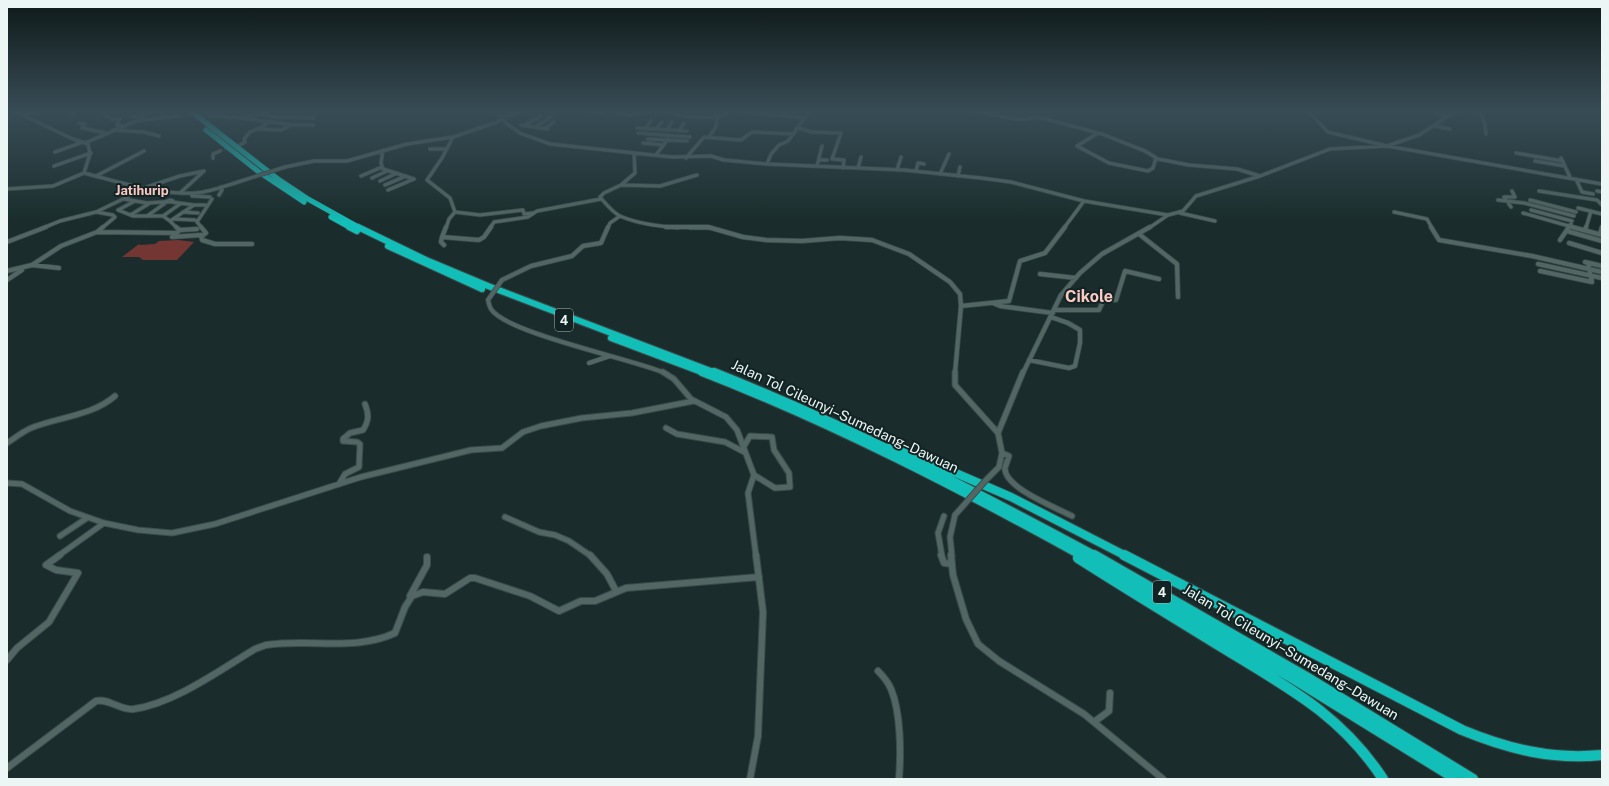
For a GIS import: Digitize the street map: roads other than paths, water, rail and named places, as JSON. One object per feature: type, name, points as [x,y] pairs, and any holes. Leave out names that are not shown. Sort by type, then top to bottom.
[{"type":"highway","name":"Jalan Tol Cileunyi–Sumedang–Dawuan","points":[[230,149],[278,185],[328,216],[376,241],[473,285],[757,395],[964,492],[1064,545],[1196,620],[1327,698],[1456,779]]},
{"type":"highway","name":"Jalan Tol Cileunyi–Sumedang–Dawuan","points":[[237,149],[284,183],[328,210],[382,238],[478,282],[724,376],[898,453],[1018,513],[1126,572],[1331,690],[1473,779]]},
{"type":"highway","points":[[838,426],[910,452],[1011,497],[1484,740],[1530,753],[1556,757],[1583,758],[1602,755]]},
{"type":"highway","points":[[964,492],[1062,548],[1295,693],[1350,735],[1367,753],[1383,779]]},
{"type":"street","points":[[55,152],[65,149]]},
{"type":"street","points":[[84,173],[91,153],[90,149]]},
{"type":"street","points":[[7,189],[53,186],[84,173],[117,182],[168,192],[165,194],[198,193],[285,167],[314,161],[347,161],[389,149]]},
{"type":"street","points":[[442,149],[447,149],[427,180],[450,198],[455,212]]},
{"type":"street","points":[[594,149],[686,158],[711,156],[724,160],[767,164],[916,171],[1010,182],[1084,201],[1168,215],[1180,213],[1186,210],[1190,201],[1196,196],[1260,176],[1337,149]]},
{"type":"street","points":[[656,155],[661,149]]},
{"type":"street","points":[[686,158],[694,149]]},
{"type":"street","points":[[767,164],[777,149]]},
{"type":"street","points":[[818,166],[821,149]]},
{"type":"street","points":[[836,149],[832,159],[844,160],[843,168]]},
{"type":"street","points":[[1081,149],[1109,163],[1148,171],[1151,170],[1156,158]]},
{"type":"street","points":[[1139,149],[1156,158],[1189,165],[1237,169],[1260,176]]},
{"type":"street","points":[[1403,149],[1570,177],[1602,185]]},
{"type":"street","points":[[382,167],[383,150]]},
{"type":"street","points":[[96,176],[144,151]]},
{"type":"street","points":[[213,158],[213,154],[220,151]]},
{"type":"street","points":[[54,166],[91,153]]},
{"type":"street","points":[[634,153],[635,172],[621,185],[601,196],[603,202],[620,216],[658,226],[677,228],[708,227],[743,237],[766,240],[802,241],[840,238],[872,240],[909,254],[936,271],[959,290],[961,306],[954,385],[998,433],[1002,453],[999,467],[955,515],[952,522],[950,537],[952,564],[956,589],[966,619],[978,644],[999,661],[1084,714],[1163,779]]},
{"type":"street","points":[[1516,153],[1562,160],[1570,177]]},
{"type":"street","points":[[940,174],[949,154]]},
{"type":"street","points":[[1446,156],[1448,162]]},
{"type":"street","points":[[858,168],[861,157]]},
{"type":"street","points":[[897,170],[901,157]]},
{"type":"street","points":[[819,160],[827,160]]},
{"type":"street","points":[[1535,161],[1565,166]]},
{"type":"street","points":[[916,171],[918,163],[924,164]]},
{"type":"street","points":[[382,167],[388,171],[414,179],[388,190]]},
{"type":"street","points":[[361,176],[382,167]]},
{"type":"street","points":[[958,176],[960,167]]},
{"type":"street","points":[[7,242],[60,221],[96,212],[147,187],[180,176],[204,171],[171,201],[164,203],[150,203],[124,199]]},
{"type":"street","points":[[372,178],[388,171]]},
{"type":"street","points":[[380,180],[396,173]]},
{"type":"street","points":[[621,185],[658,186],[697,175]]},
{"type":"street","points":[[385,184],[406,176]]},
{"type":"street","points":[[1576,179],[1586,198]]},
{"type":"street","points":[[1596,185],[1602,185]]},
{"type":"street","points":[[219,194],[222,190],[220,187]]},
{"type":"street","points":[[1512,191],[1515,196],[1505,196],[1512,207]]},
{"type":"street","points":[[1539,191],[1597,200],[1602,205]]},
{"type":"street","points":[[1597,191],[1602,192]]},
{"type":"street","points":[[1582,192],[1593,194]]},
{"type":"street","points":[[179,194],[211,198],[197,222],[206,234],[202,236],[172,237],[180,230],[196,229]]},
{"type":"street","points":[[1498,200],[1524,203],[1574,216]]},
{"type":"street","points":[[1530,200],[1576,212]]},
{"type":"street","points":[[135,201],[118,210],[130,214],[163,216],[172,220],[195,220]]},
{"type":"street","points":[[171,201],[180,204],[206,205]]},
{"type":"street","points":[[961,306],[1009,301],[1020,261],[1046,253],[1084,201]]},
{"type":"street","points":[[444,245],[441,243],[442,237],[451,215],[455,212],[475,214],[523,210],[524,214],[558,206],[603,202]]},
{"type":"street","points":[[130,214],[150,203]]},
{"type":"street","points":[[147,216],[164,203]]},
{"type":"street","points":[[163,216],[180,204]]},
{"type":"street","points":[[172,220],[194,204]]},
{"type":"street","points":[[1560,240],[1570,226],[1578,207],[1602,214]]},
{"type":"street","points":[[1531,210],[1572,221]]},
{"type":"street","points":[[494,222],[525,218],[535,211]]},
{"type":"street","points":[[1585,230],[1592,211]]},
{"type":"street","points":[[7,280],[56,249],[96,232],[105,226],[115,216],[96,212]]},
{"type":"street","points":[[183,212],[198,213]]},
{"type":"street","points":[[1394,212],[1427,219],[1439,240],[1532,256],[1602,272]]},
{"type":"street","points":[[442,237],[481,240],[494,222],[496,213]]},
{"type":"street","points":[[1180,213],[1215,221]]},
{"type":"street","points":[[1523,213],[1601,234],[1602,228]]},
{"type":"street","points":[[998,433],[1043,329],[1053,314],[1061,295],[1076,278],[1102,254],[1139,234],[1168,215]]},
{"type":"street","points":[[620,216],[610,223],[601,243],[583,246],[572,256],[531,266],[502,280],[494,289],[487,305],[502,319],[548,339],[666,373],[678,381],[694,401],[729,419],[737,429],[744,450],[754,474],[769,487],[786,489],[790,487],[789,473],[774,450],[772,438],[750,436],[744,450]]},
{"type":"street","points":[[172,220],[180,230]]},
{"type":"street","points":[[1567,231],[1602,241]]},
{"type":"street","points":[[96,232],[176,233]]},
{"type":"street","points":[[1139,234],[1177,264],[1178,297]]},
{"type":"street","points":[[202,236],[202,240],[215,244],[252,244]]},
{"type":"street","points":[[1570,243],[1602,253]]},
{"type":"street","points":[[1540,271],[1592,282],[1586,262],[1602,266]]},
{"type":"street","points":[[1538,264],[1602,278]]},
{"type":"street","points":[[32,265],[59,268]]},
{"type":"street","points":[[7,271],[25,268]]},
{"type":"street","points":[[993,303],[1000,306],[1053,314],[1100,310],[1104,299],[1116,300],[1125,271],[1159,279]]},
{"type":"street","points":[[1040,274],[1076,278]]},
{"type":"street","points":[[1029,360],[1069,368],[1075,366],[1080,343],[1080,330],[1053,314]]},
{"type":"street","points":[[589,363],[610,356]]},
{"type":"street","points":[[7,443],[29,429],[101,405],[116,396]]},
{"type":"street","points":[[7,483],[22,484],[64,508],[87,518],[104,523],[148,531],[179,532],[229,520],[339,484],[471,450],[502,448],[523,432],[546,425],[582,418],[632,413],[694,401]]},
{"type":"street","points":[[339,484],[345,474],[359,467],[360,444],[357,442],[343,440],[350,433],[363,430],[365,428],[369,414],[365,404]]},
{"type":"street","points":[[666,428],[677,434],[725,442],[744,450]]},
{"type":"street","points":[[1002,453],[1009,456],[1005,470],[1015,485],[1072,516]]},
{"type":"street","points":[[750,779],[758,736],[763,612],[748,493],[754,474]]},
{"type":"street","points":[[944,516],[938,533],[942,559],[944,563],[952,564]]},
{"type":"street","points":[[505,517],[540,532],[558,536],[577,544],[601,565],[611,579],[616,591]]},
{"type":"street","points":[[60,536],[87,518]]},
{"type":"street","points":[[7,660],[17,648],[48,622],[78,573],[56,570],[46,565],[104,523]]},
{"type":"street","points":[[7,768],[96,701],[104,699],[129,710],[156,702],[189,688],[229,666],[253,650],[269,644],[374,641],[392,635],[400,625],[410,598],[427,565],[427,557]]},
{"type":"street","points":[[410,598],[422,592],[444,594],[465,580],[476,578],[530,596],[559,611],[581,601],[596,600],[626,588],[689,581],[759,576]]},
{"type":"street","points":[[878,671],[891,688],[894,698],[900,760],[899,779]]},
{"type":"street","points":[[1094,722],[1109,711],[1110,693]]},
{"type":"tunnel","points":[[220,151],[226,149]]},
{"type":"district","name":"Jatihurip","points":[[142,190]]},
{"type":"district","name":"Cikole","points":[[1089,296]]}]
